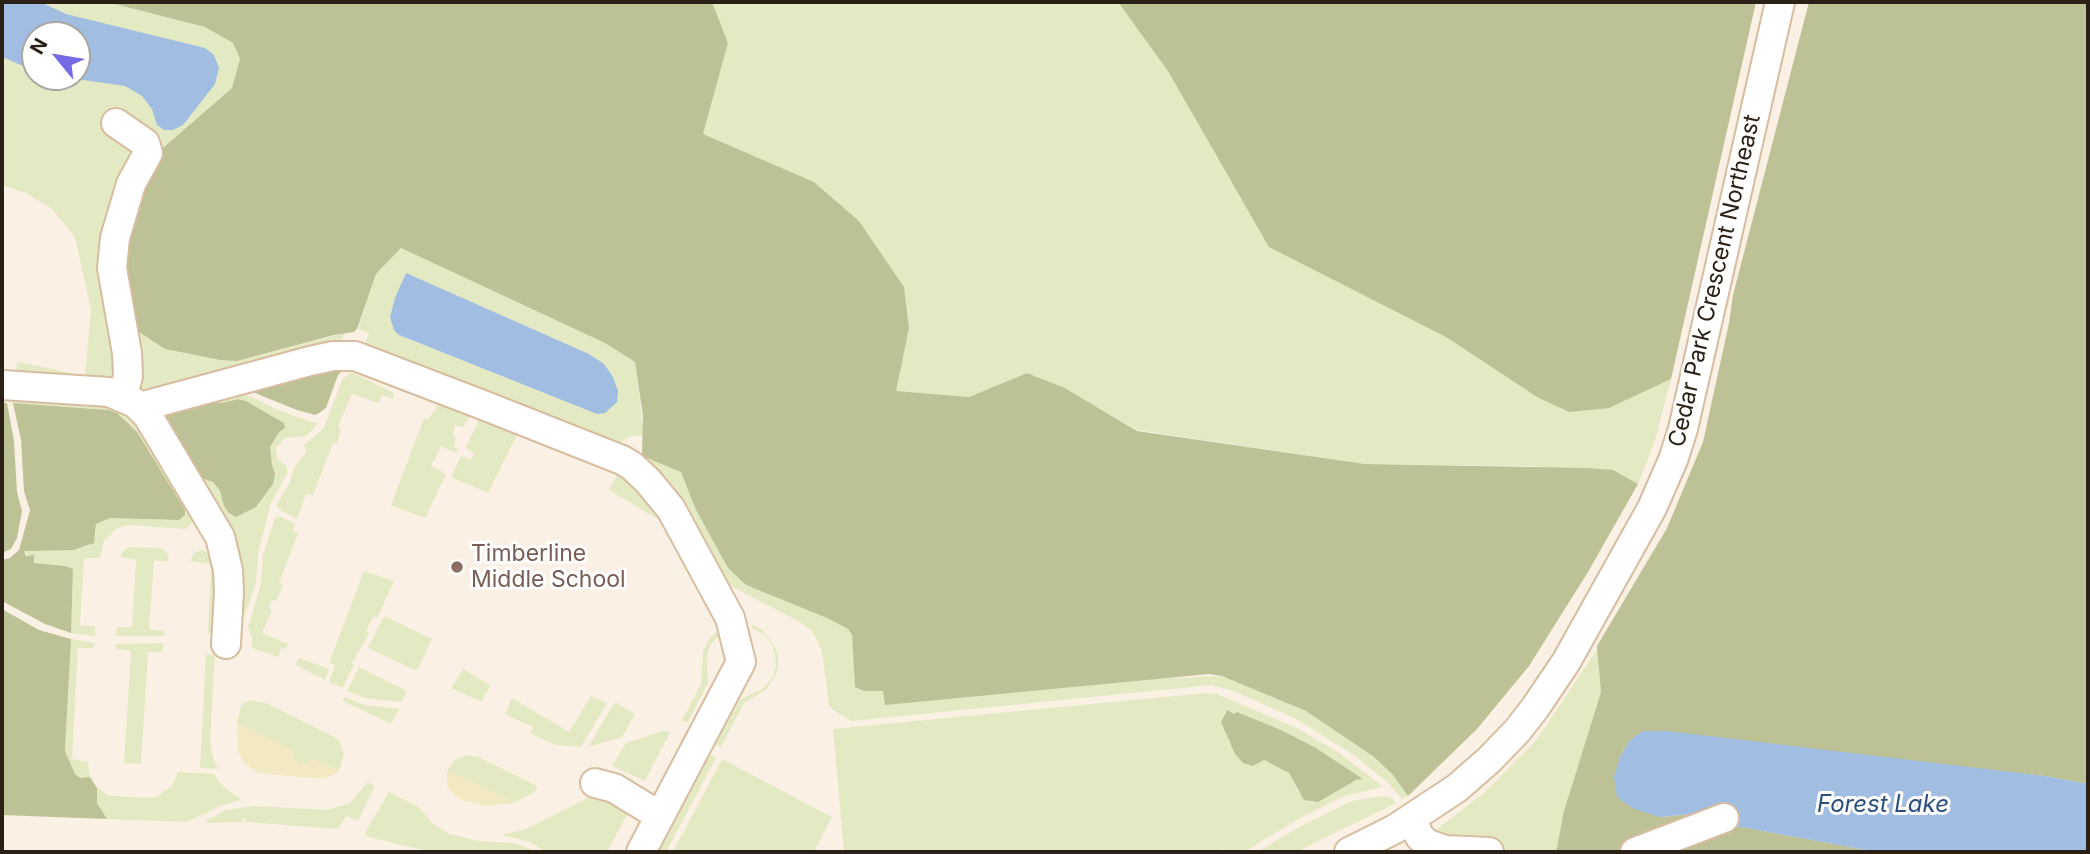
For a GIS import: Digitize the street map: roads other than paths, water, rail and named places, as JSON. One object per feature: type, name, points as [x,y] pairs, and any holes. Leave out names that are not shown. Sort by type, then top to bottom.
[{"type":"street","name":"Cedar Park Crescent Northeast","points":[[1349,852],[1411,819],[1457,788],[1502,748],[1535,708],[1587,626],[1662,489],[1679,445],[1699,366],[1780,2]]},
{"type":"street","points":[[116,123],[145,143],[148,153],[131,184],[115,237],[112,268],[127,353],[131,402]]},
{"type":"street","points":[[131,402],[322,358],[355,356],[622,460],[648,481],[671,509],[730,618],[741,662],[641,852]]},
{"type":"street","points":[[2,385],[109,392],[131,402],[148,416],[220,537],[228,570],[226,644]]},
{"type":"street","points":[[595,783],[609,786],[660,816]]},
{"type":"street","points":[[1635,852],[1724,818]]},
{"type":"street","points":[[1411,819],[1420,837],[1428,844],[1446,850],[1489,852]]},
{"type":"water","points":[[2,2],[40,2],[66,14],[205,48],[214,55],[219,68],[215,84],[183,125],[173,130],[164,130],[157,125],[152,109],[142,96],[125,86],[91,81],[91,21],[21,21],[21,65],[2,57]]},
{"type":"water","points":[[406,273],[589,354],[604,364],[613,377],[618,391],[617,402],[605,413],[597,414],[399,335],[394,330],[390,317]]},
{"type":"water","name":"Forest Lake","points":[[1643,731],[1667,731],[2045,776],[2088,784],[2088,852],[1877,852],[1730,825],[1722,811],[1660,817],[1634,809],[1617,797],[1614,777],[1620,757],[1630,740]]},
{"type":"place","name":"Timberline Middle School","points":[[457,567]]}]
